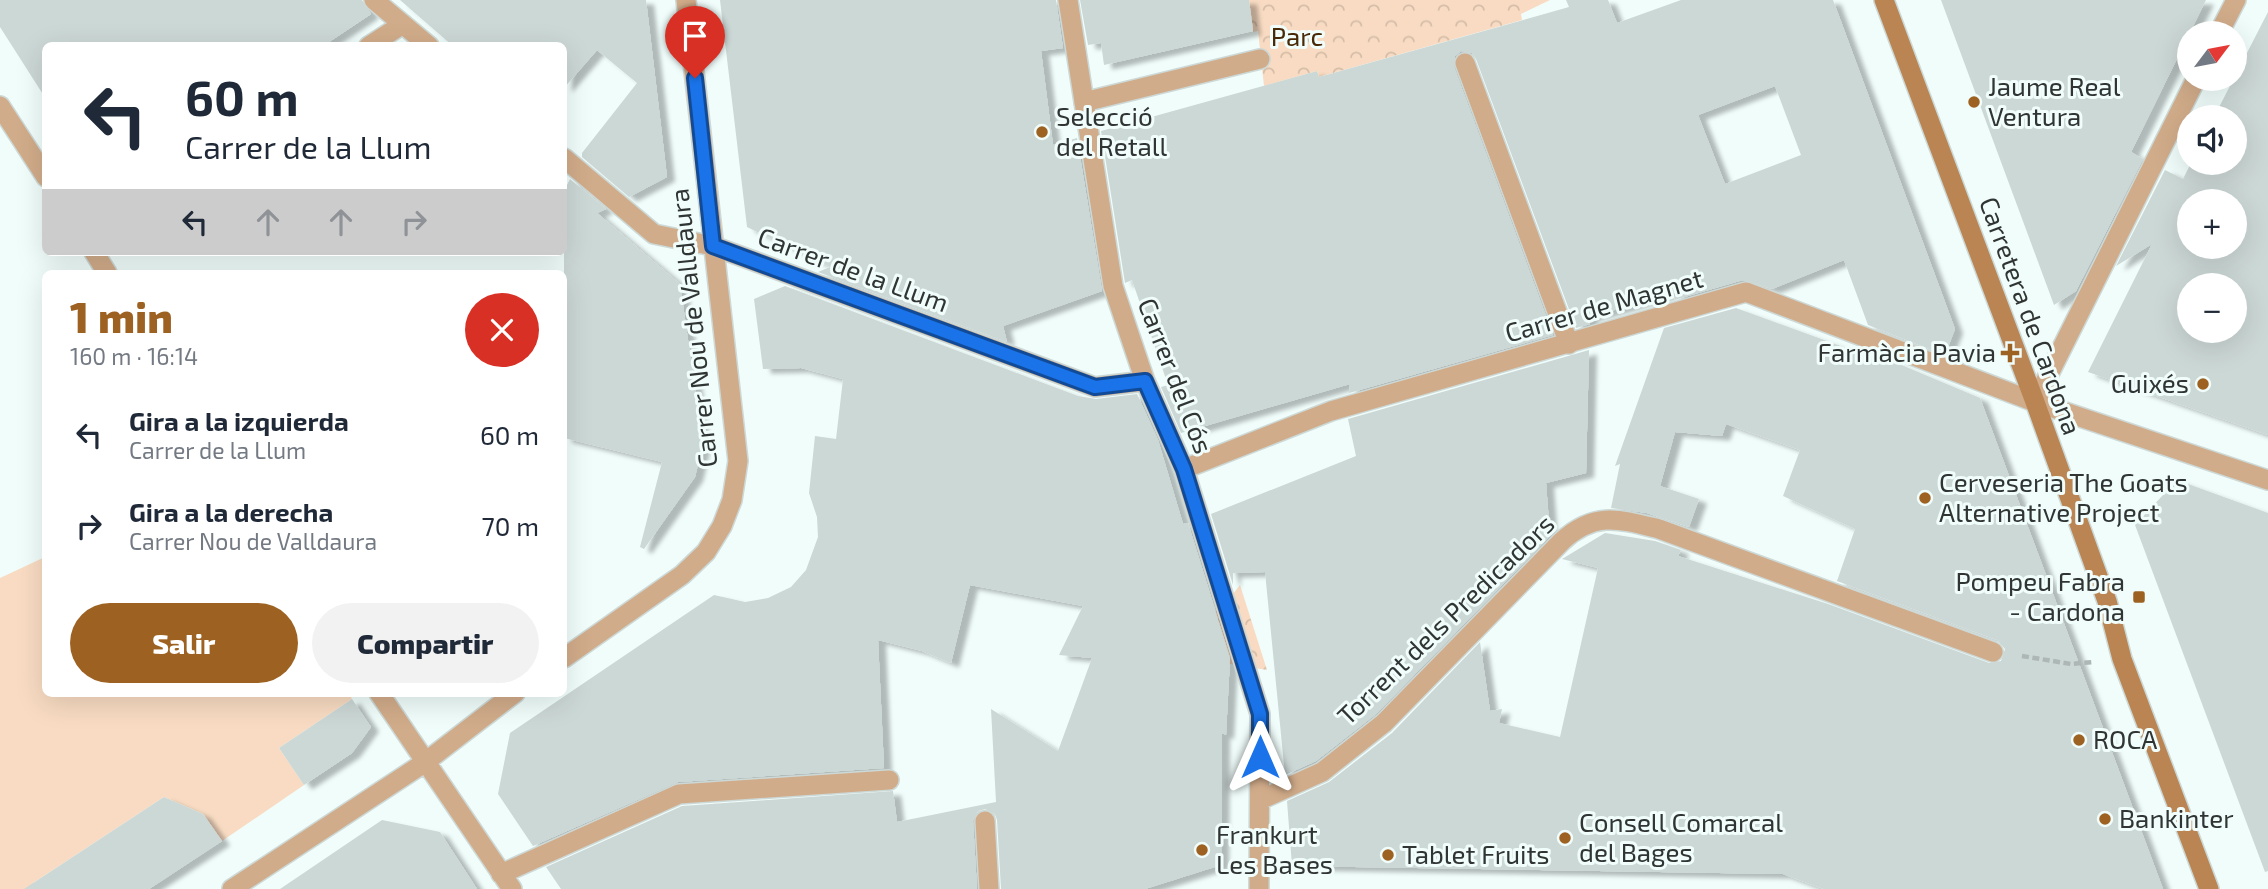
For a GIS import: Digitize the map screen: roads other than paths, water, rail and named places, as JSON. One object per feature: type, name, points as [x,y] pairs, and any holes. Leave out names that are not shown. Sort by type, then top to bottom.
[{"type":"main road","name":"Carretera de Cardona","points":[[1884,0],[2035,402],[2107,601],[2122,659],[2209,889]]},
{"type":"street","points":[[374,0],[424,42]]},
{"type":"street","name":"Carrer Nou de Valldaura","points":[[567,656],[682,575],[706,552],[722,526],[732,500],[738,461],[686,0]]},
{"type":"street","name":"Carrer del Cós","points":[[1068,0],[1113,286],[1145,381],[1184,469],[1260,714],[1259,889]]},
{"type":"street","points":[[2225,21],[2236,0]]},
{"type":"street","points":[[375,42],[403,24]]},
{"type":"street","points":[[1084,102],[1260,59]]},
{"type":"street","points":[[1465,62],[1569,344]]},
{"type":"street","points":[[2035,402],[2190,91]]},
{"type":"street","points":[[0,106],[42,171]]},
{"type":"street","name":"Carrer de la Llum","points":[[567,161],[654,234],[713,246],[1095,387],[1145,381]]},
{"type":"street","name":"Carrer de Magnet","points":[[1184,469],[1331,411],[1746,292],[2035,402],[2268,480]]},
{"type":"street","name":"Torrent dels Predicadors","points":[[1260,800],[1322,772],[1384,723],[1562,541],[1579,526],[1602,519],[1626,521],[1659,529],[1993,652]]},
{"type":"street","points":[[382,697],[507,882],[679,794],[889,780]]},
{"type":"street","points":[[232,889],[424,763],[510,697]]},
{"type":"street","points":[[985,821],[989,889]]},
{"type":"place","name":"Jaume Real Ventura","points":[[1974,102]]},
{"type":"place","name":"Selecció del Retall","points":[[1042,132]]},
{"type":"place","name":"Farmàcia Pavia","points":[[2010,353]]},
{"type":"place","name":"Guixés","points":[[2203,384]]},
{"type":"place","name":"Cerveseria The Goats Alternative Project","points":[[1925,498]]},
{"type":"place","name":"Pompeu Fabra - Cardona","points":[[2139,597]]},
{"type":"place","name":"ROCA","points":[[2079,740]]},
{"type":"place","name":"Bankinter","points":[[2105,819]]},
{"type":"place","name":"Consell Comarcal del Bages","points":[[1565,838]]},
{"type":"place","name":"Frankurt Les Bases","points":[[1202,850]]},
{"type":"place","name":"Tablet Fruits","points":[[1388,855]]},
{"type":"park label","name":"Parc","points":[[1297,37]]}]
